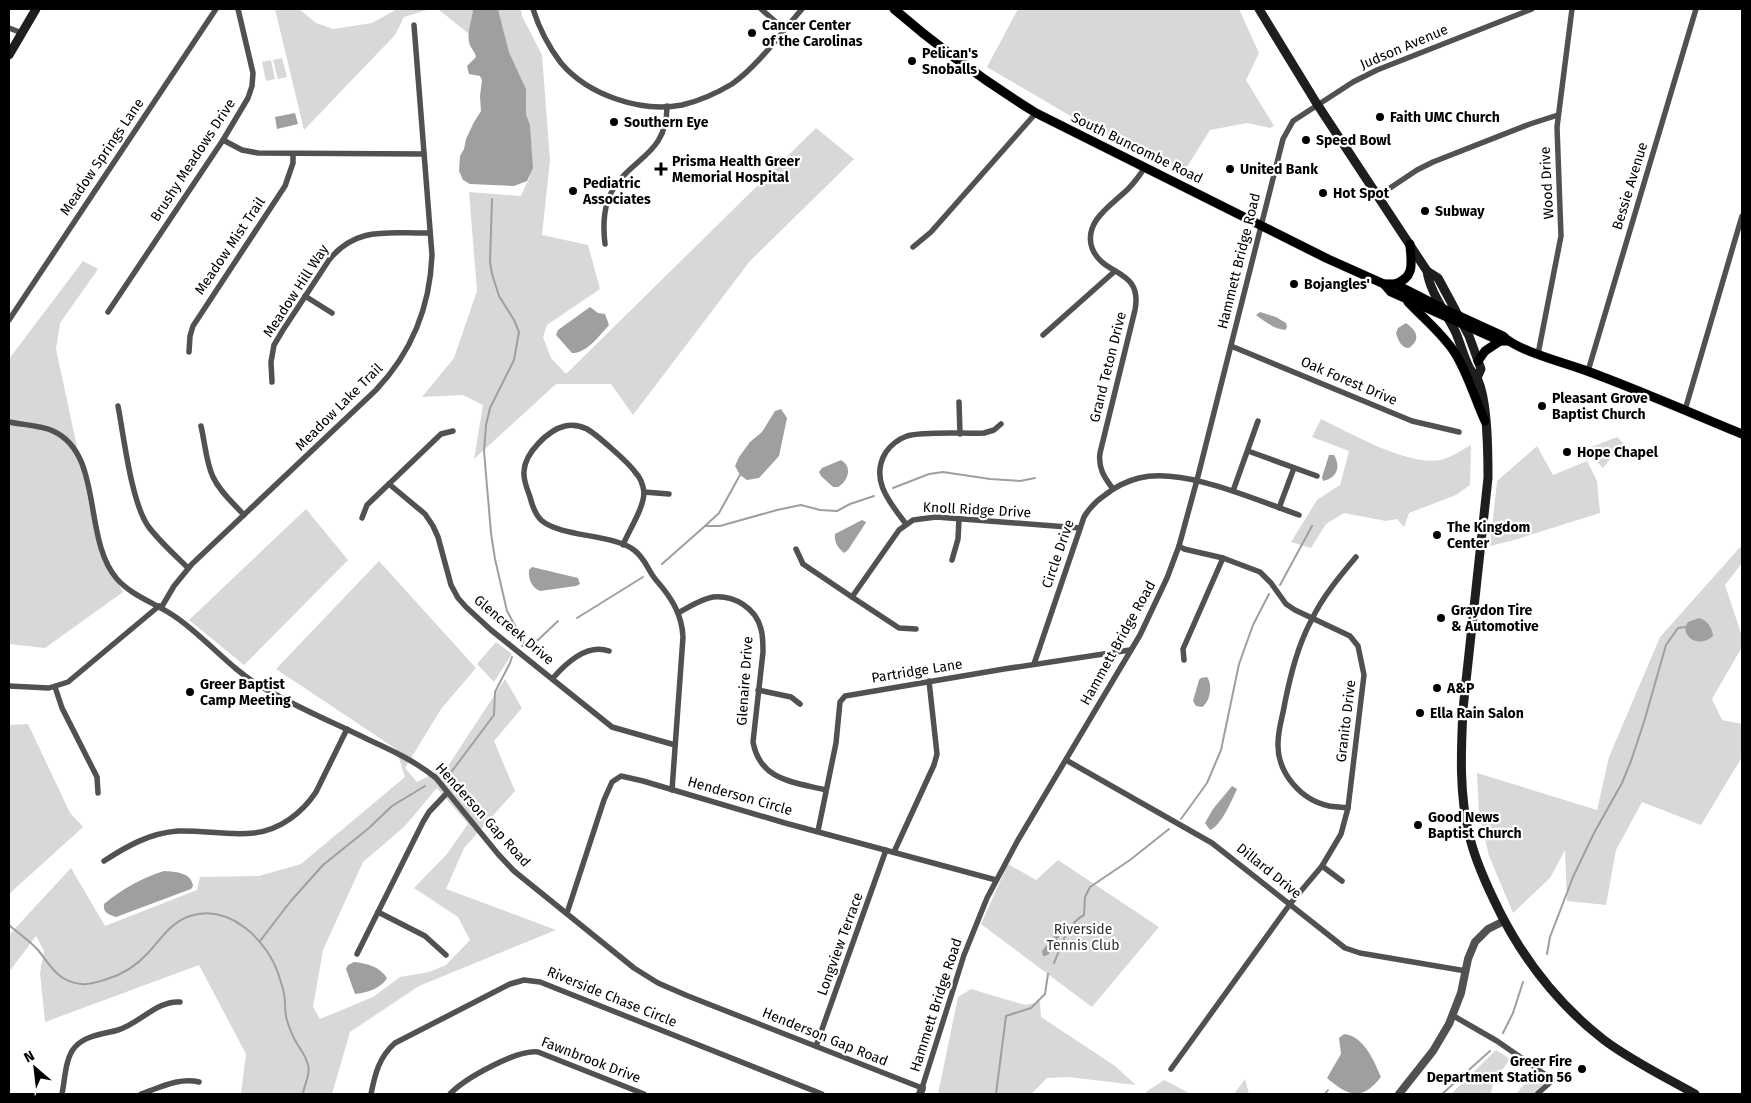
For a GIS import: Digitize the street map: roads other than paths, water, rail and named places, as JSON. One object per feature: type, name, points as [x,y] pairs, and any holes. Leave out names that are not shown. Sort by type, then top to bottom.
[{"type":"main road","points":[[9,55],[36,9]]},
{"type":"main road","name":"South Buncombe Road","points":[[894,9],[958,62],[1036,113],[1328,259],[1384,284],[1395,284],[1458,316],[1503,336],[1504,341]]},
{"type":"main road","points":[[1259,9],[1317,104],[1426,271],[1429,285],[1444,308],[1470,370],[1477,378],[1485,421],[1488,449],[1488,478],[1463,709],[1462,766],[1469,833],[1478,866],[1504,921],[1536,972],[1564,1004],[1589,1027],[1622,1052],[1691,1093]]},
{"type":"main road","points":[[1395,284],[1404,280],[1410,271],[1412,264],[1410,244]]},
{"type":"main road","points":[[1426,271],[1438,278],[1463,325],[1481,369],[1477,378]]},
{"type":"main road","name":"South Buncombe Road","points":[[1384,284],[1391,292],[1463,325],[1588,371],[1742,434]]},
{"type":"main road","points":[[1404,298],[1454,352],[1485,421]]},
{"type":"main road","points":[[1478,361],[1485,351],[1504,341]]},
{"type":"street","name":"Meadow Springs Lane","points":[[9,320],[216,9]]},
{"type":"street","name":"Brushy Meadows Drive","points":[[108,312],[245,104],[252,81],[252,66],[238,9]]},
{"type":"street","points":[[533,9],[540,30],[550,48],[562,64],[582,82],[612,98],[637,104],[666,106],[684,104],[704,98],[731,84],[749,70],[802,9]]},
{"type":"street","points":[[761,9],[784,29]]},
{"type":"street","name":"Judson Avenue","points":[[1317,104],[1377,70],[1532,9]]},
{"type":"street","name":"Wood Drive","points":[[1538,354],[1561,236],[1557,142],[1558,115],[1572,9]]},
{"type":"street","name":"Bessie Avenue","points":[[1588,371],[1696,9]]},
{"type":"street","name":"Meadow Lake Trail","points":[[55,688],[68,682],[160,607],[188,568],[376,390],[405,354],[419,325],[428,295],[431,267],[414,25]]},
{"type":"street","points":[[9,28],[22,33]]},
{"type":"street","name":"Hammett Bridge Road","points":[[921,1091],[964,955],[996,880],[1160,596],[1179,546],[1197,480],[1283,139],[1293,122],[1317,104]]},
{"type":"street","points":[[605,244],[603,227],[612,192],[624,176],[649,154],[659,141],[664,128],[666,106]]},
{"type":"street","points":[[913,247],[931,232],[1036,113]]},
{"type":"street","points":[[1378,196],[1433,162],[1558,115]]},
{"type":"street","points":[[223,140],[248,152],[424,154]]},
{"type":"street","name":"Meadow Mist Trail","points":[[189,352],[190,333],[195,321],[285,186],[293,163],[293,154]]},
{"type":"street","name":"Grand Teton Drive","points":[[1113,489],[1102,474],[1099,464],[1100,453],[1136,302],[1131,282],[1100,260],[1094,252],[1091,241],[1093,229],[1101,214],[1129,188],[1145,167]]},
{"type":"street","points":[[1685,410],[1742,216]]},
{"type":"street","name":"Meadow Hill Way","points":[[272,382],[271,362],[274,345],[333,255],[343,245],[354,238],[376,233],[430,232]]},
{"type":"street","points":[[1043,335],[1115,271]]},
{"type":"street","points":[[305,296],[332,314]]},
{"type":"street","name":"Oak Forest Drive","points":[[1230,346],[1412,421],[1459,432]]},
{"type":"street","points":[[959,402],[960,434]]},
{"type":"street","points":[[118,406],[135,493],[143,516],[156,535],[188,568]]},
{"type":"street","name":"Henderson Gap Road","points":[[9,422],[52,431],[62,437],[73,448],[81,460],[87,477],[94,523],[106,561],[122,584],[178,619],[229,663],[260,686],[415,763],[436,778],[507,864],[634,968],[650,979],[688,996],[816,1046],[921,1091]]},
{"type":"street","points":[[1233,491],[1258,422]]},
{"type":"street","points":[[906,524],[890,503],[881,485],[879,474],[881,462],[891,446],[907,436],[984,433],[994,430],[1001,424]]},
{"type":"street","points":[[201,426],[208,462],[214,479],[224,494],[244,515]]},
{"type":"street","points":[[623,545],[642,503],[644,492],[640,479],[632,467],[590,430],[581,426],[565,426],[556,429],[535,448],[527,459],[524,470],[524,478],[536,514],[542,521],[560,528],[633,549],[641,556],[654,578],[673,600],[682,624],[683,637],[672,790]]},
{"type":"street","points":[[362,518],[367,505],[389,484],[442,434],[453,432]]},
{"type":"street","points":[[1248,451],[1317,476]]},
{"type":"street","points":[[1280,508],[1294,468]]},
{"type":"street","name":"Circle Drive","points":[[1034,664],[1084,517],[1090,507],[1113,489],[1134,479],[1148,476],[1197,480],[1299,515]]},
{"type":"street","name":"Glencreek Drive","points":[[389,484],[425,514],[438,537],[451,585],[458,598],[491,630],[612,727],[675,745]]},
{"type":"street","points":[[644,492],[669,494]]},
{"type":"street","name":"Knoll Ridge Drive","points":[[852,597],[899,530],[906,524],[922,518],[1080,528]]},
{"type":"street","points":[[952,560],[958,539],[959,519]]},
{"type":"street","name":"Granito Drive","points":[[1171,1069],[1290,904],[1322,866],[1341,834],[1348,808],[1364,675],[1358,646],[1350,636],[1286,604],[1271,583],[1260,572],[1223,558],[1184,549],[1179,546]]},
{"type":"street","points":[[796,549],[803,564],[852,597],[899,628],[916,629]]},
{"type":"street","points":[[1184,660],[1183,649],[1223,558]]},
{"type":"street","points":[[1348,808],[1328,806],[1310,798],[1296,787],[1286,775],[1279,758],[1278,742],[1290,679],[1298,652],[1312,618],[1338,579],[1356,558]]},
{"type":"street","name":"Glenaire Drive","points":[[678,613],[701,600],[712,597],[723,597],[741,603],[749,610],[761,628],[763,652],[753,742],[754,752],[767,771],[779,778],[826,790]]},
{"type":"street","points":[[553,678],[566,663],[580,655],[593,650],[609,651]]},
{"type":"street","name":"Partridge Lane","points":[[818,831],[842,698],[848,695],[929,681],[1130,650]]},
{"type":"street","points":[[894,852],[937,754],[929,681]]},
{"type":"street","points":[[9,686],[42,689],[55,688],[62,708],[97,778],[98,793]]},
{"type":"street","points":[[758,690],[790,697],[800,704]]},
{"type":"street","points":[[104,860],[136,842],[152,836],[177,831],[254,833],[278,826],[292,818],[310,801],[347,729]]},
{"type":"street","name":"Dillard Drive","points":[[1066,760],[1212,843],[1340,944],[1351,950],[1466,971]]},
{"type":"street","name":"Henderson Circle","points":[[567,913],[604,800],[614,780],[625,776],[996,880]]},
{"type":"street","points":[[357,954],[423,822],[429,812],[448,793]]},
{"type":"street","name":"Longview Terrace","points":[[816,1046],[886,850]]},
{"type":"street","points":[[1322,866],[1342,881]]},
{"type":"street","points":[[378,912],[425,936],[446,955]]},
{"type":"street","points":[[1400,1094],[1433,1051],[1452,1015],[1461,993],[1468,959],[1475,942],[1488,929],[1504,921]]},
{"type":"street","name":"Riverside Chase Circle","points":[[371,1094],[379,1063],[395,1042],[510,984],[528,980],[540,982],[822,1094]]},
{"type":"street","points":[[62,1094],[71,1054],[80,1042],[125,1027],[165,1004],[173,1001],[180,1002]]},
{"type":"street","points":[[1452,1015],[1497,1041],[1553,1080],[1537,1094]]},
{"type":"street","name":"Fawnbrook Drive","points":[[450,1094],[462,1082],[473,1076],[512,1056],[532,1051],[644,1094]]},
{"type":"street","points":[[141,1094],[181,1081],[190,1080],[198,1082]]},
{"type":"waterway","points":[[492,199],[490,262],[492,274],[499,296],[519,332],[514,360],[490,408],[486,425],[484,451],[495,559],[507,611],[524,645]]},
{"type":"waterway","points":[[893,488],[929,474],[943,472],[1020,481],[1035,478]]},
{"type":"waterway","points":[[662,564],[719,513],[740,475]]},
{"type":"waterway","points":[[705,526],[720,526],[801,505],[820,510],[837,511],[850,504],[874,496]]},
{"type":"waterway","points":[[1280,585],[1312,526]]},
{"type":"waterway","points":[[577,618],[643,577]]},
{"type":"waterway","points":[[1181,819],[1207,783],[1221,750],[1239,664],[1253,625],[1269,594]]},
{"type":"waterway","points":[[522,646],[538,640],[558,621]]},
{"type":"waterway","points":[[1547,954],[1550,937],[1573,877],[1594,833],[1622,783],[1631,761],[1666,645],[1678,628],[1685,627]]},
{"type":"waterway","points":[[449,775],[494,715],[495,692],[512,657]]},
{"type":"waterway","points":[[260,941],[290,902],[323,865],[369,828],[392,806],[425,786]]},
{"type":"waterway","points":[[1054,963],[1069,930],[1084,915],[1085,897],[1090,887],[1130,860],[1169,829]]},
{"type":"waterway","points":[[9,925],[35,947],[60,976],[66,980],[84,984],[94,983],[119,975],[134,966],[177,922],[183,919],[205,913],[233,920],[257,938],[274,963],[284,992],[289,1025],[308,1065],[309,1072],[303,1094]]},
{"type":"waterway","points":[[996,1094],[1006,1016],[1031,1008],[1045,994],[1048,974]]},
{"type":"waterway","points":[[1503,1033],[1513,1013],[1523,982]]},
{"type":"waterway","points":[[1442,1094],[1490,1051]]},
{"type":"waterway","points":[[1325,1094],[1328,1090]]},
{"type":"place","name":"Cancer Center of the Carolinas","points":[[752,33]]},
{"type":"place","name":"Pelican's Snoballs","points":[[912,61]]},
{"type":"place","name":"Faith UMC Church","points":[[1380,117]]},
{"type":"place","name":"Southern Eye","points":[[614,122]]},
{"type":"place","name":"Speed Bowl","points":[[1306,140]]},
{"type":"place","name":"Prisma Health Greer Memorial Hospital","points":[[661,169]]},
{"type":"place","name":"United Bank","points":[[1230,169]]},
{"type":"place","name":"Pediatric Associates","points":[[573,191]]},
{"type":"place","name":"Hot Spot","points":[[1323,193]]},
{"type":"place","name":"Subway","points":[[1425,211]]},
{"type":"place","name":"Bojangles'","points":[[1294,284]]},
{"type":"place","name":"Pleasant Grove Baptist Church","points":[[1542,406]]},
{"type":"place","name":"Hope Chapel","points":[[1567,452]]},
{"type":"place","name":"The Kingdom Center","points":[[1437,535]]},
{"type":"place","name":"Graydon Tire & Automotive","points":[[1441,618]]},
{"type":"place","name":"A&P","points":[[1437,688]]},
{"type":"place","name":"Greer Baptist Camp Meeting","points":[[190,692]]},
{"type":"place","name":"Ella Rain Salon","points":[[1420,713]]},
{"type":"place","name":"Good News Baptist Church","points":[[1418,825]]},
{"type":"place","name":"Greer Fire Department Station 56","points":[[1582,1069]]},
{"type":"park label","name":"Riverside Tennis Club","points":[[1083,938]]}]
